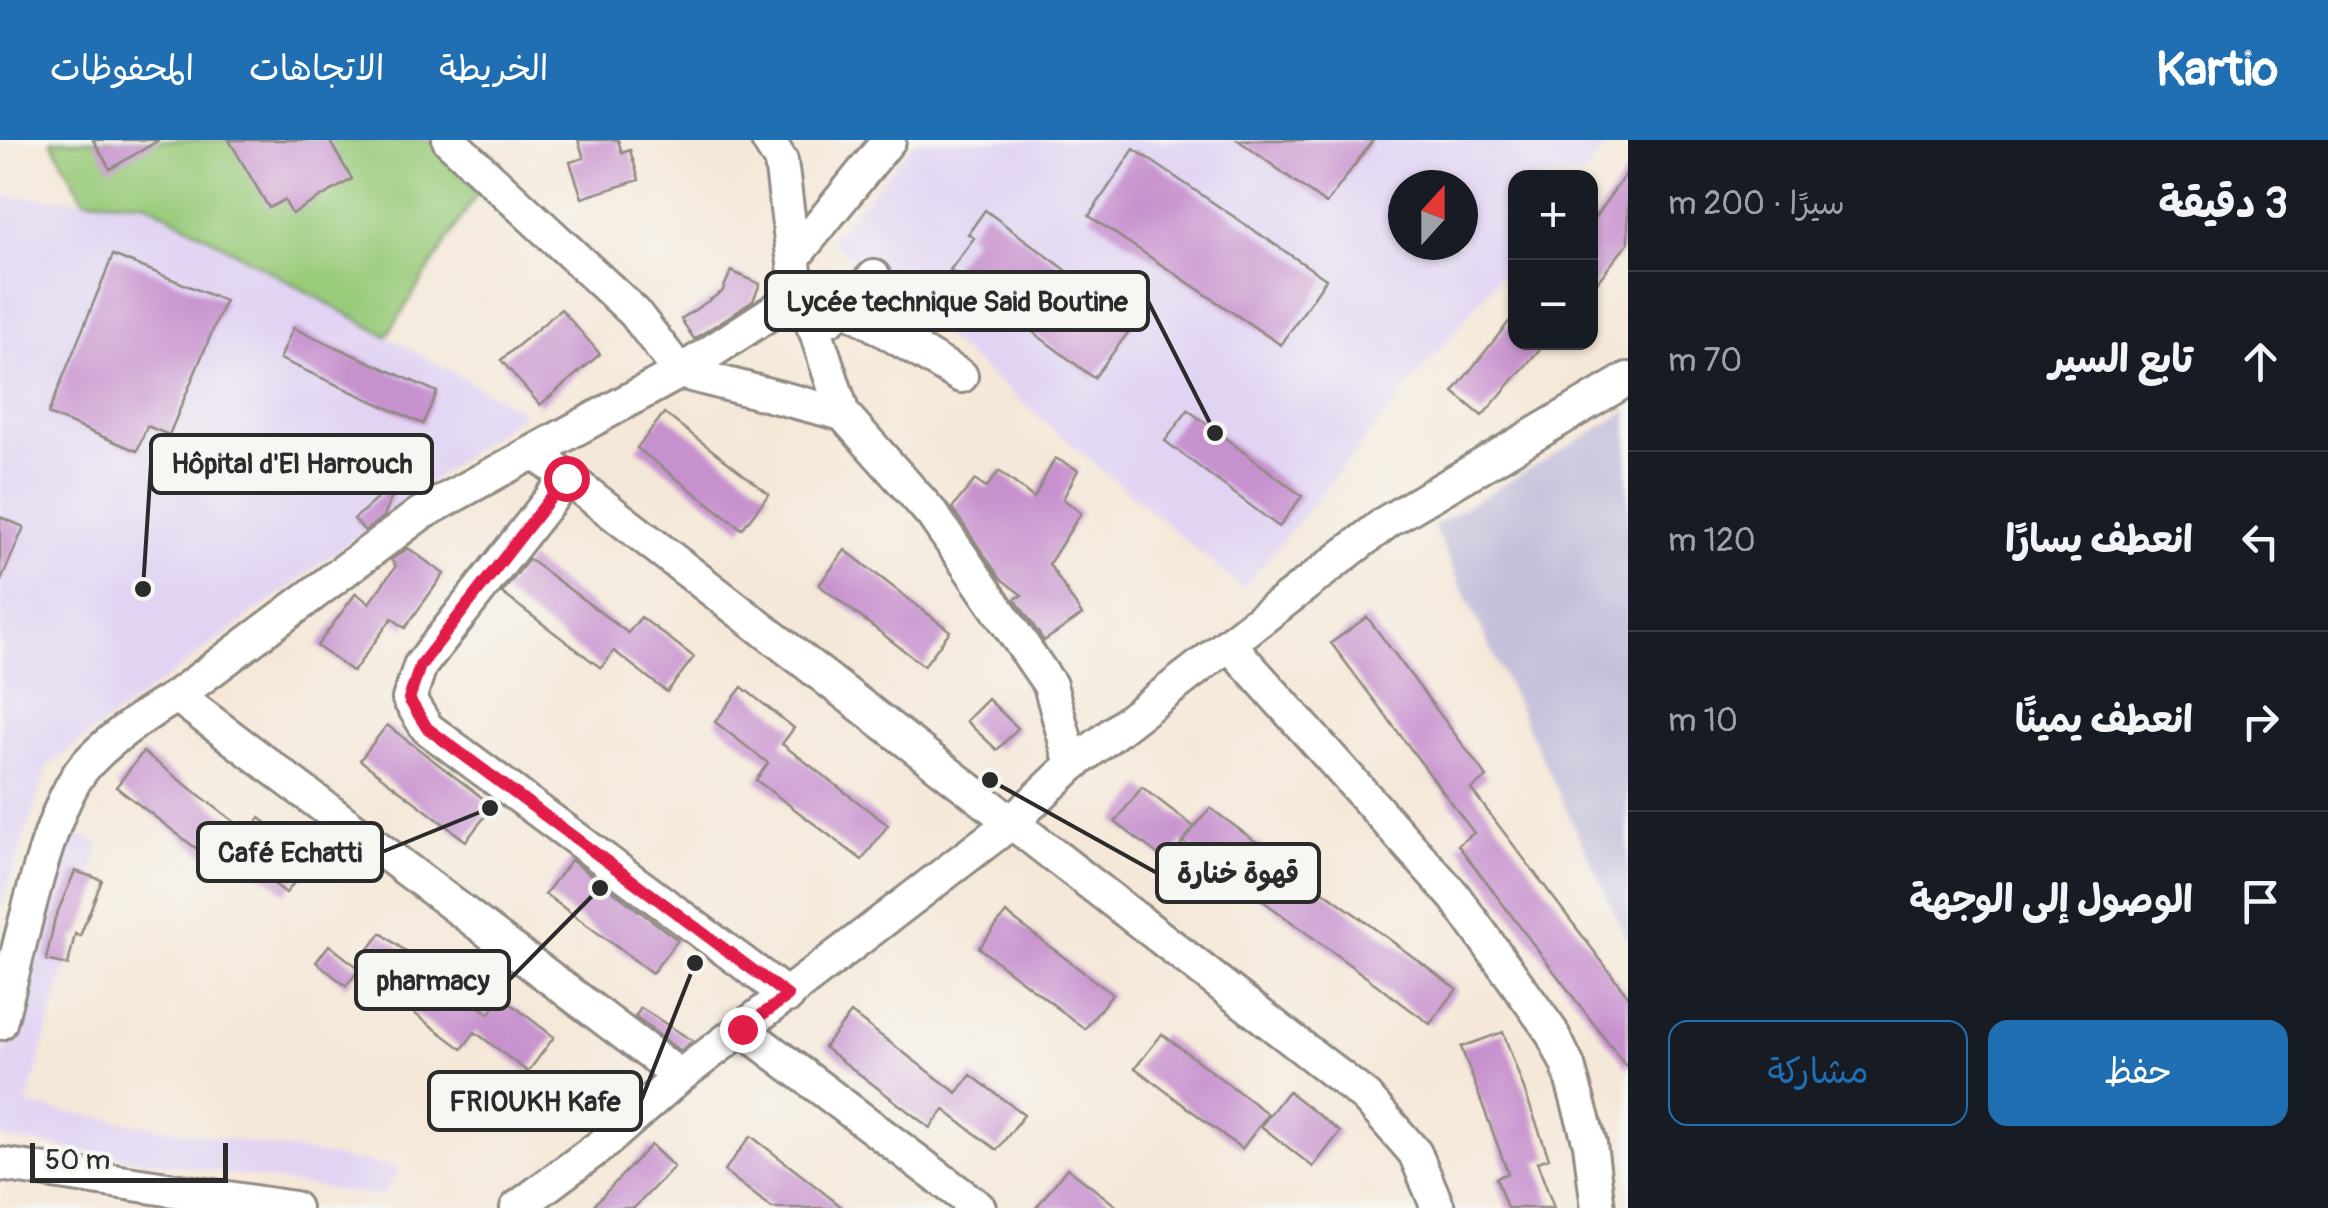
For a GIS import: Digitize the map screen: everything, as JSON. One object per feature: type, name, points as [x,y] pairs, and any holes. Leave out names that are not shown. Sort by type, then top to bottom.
[{"type":"street","points":[[449,140],[634,312],[680,372],[843,414]]},
{"type":"street","points":[[768,140],[780,161],[798,295],[816,332],[843,414],[932,514],[1050,685],[1072,766]]},
{"type":"street","points":[[794,257],[889,140]]},
{"type":"street","points":[[816,332],[874,277]]},
{"type":"street","points":[[0,1023],[66,796],[84,767],[137,719],[178,696],[420,514],[680,372],[798,295]]},
{"type":"street","points":[[844,307],[960,376]]},
{"type":"street","points":[[517,1208],[603,1144],[680,1076],[1012,822],[1072,766],[1388,521],[1628,379]]},
{"type":"street","points":[[534,452],[1366,1097],[1415,1153],[1438,1208]]},
{"type":"street","points":[[566,478],[420,666],[409,699],[427,728],[788,996]]},
{"type":"street","points":[[1229,644],[1454,896],[1552,1031],[1568,1066],[1590,1144],[1598,1208]]},
{"type":"street","points":[[178,696],[680,1076]]},
{"type":"street","points":[[742,1029],[979,1208]]},
{"type":"street","points":[[0,1164],[80,1192],[294,1208]]},
{"type":"shaded area","points":[[916,140],[1612,140],[1588,170],[1508,170],[1508,267],[1243,589],[831,241]]},
{"type":"shaded area","points":[[0,196],[145,202],[524,412],[48,766],[0,912]]},
{"type":"shaded area","points":[[1628,411],[1628,941],[1433,526]]},
{"type":"shaded area","points":[[65,831],[101,843],[27,1105],[400,1168],[382,1197],[0,1138],[0,1069]]},
{"type":"green space","points":[[51,140],[431,140],[478,192],[387,336],[145,202],[84,199]]},
{"type":"building","points":[[93,140],[159,140],[110,169]]},
{"type":"building","points":[[229,140],[329,140],[352,179],[292,214],[284,200],[269,208]]},
{"type":"building","points":[[578,140],[618,140],[622,153],[630,150],[639,180],[582,198],[570,162],[584,158]]},
{"type":"building","points":[[1238,140],[1373,140],[1326,204]]},
{"type":"building","points":[[1134,149],[1326,279],[1281,345],[1089,216]]},
{"type":"building","points":[[1628,171],[1628,243],[1598,281],[1598,260],[1598,213]]},
{"type":"building","points":[[985,210],[1136,322],[1094,378],[950,270],[974,238],[968,234]]},
{"type":"building","points":[[113,255],[225,301],[169,435],[147,426],[137,451],[48,414]]},
{"type":"building","points":[[731,271],[760,284],[753,301],[694,339],[681,319],[722,292]]},
{"type":"building","points":[[561,309],[600,354],[540,405],[501,360]]},
{"type":"building","points":[[1508,323],[1508,350],[1539,350],[1482,416],[1453,392]]},
{"type":"building","points":[[293,328],[437,392],[423,424],[280,359]]},
{"type":"building","points":[[1188,410],[1302,496],[1279,527],[1165,441]]},
{"type":"building","points":[[664,413],[769,494],[742,529],[637,448]]},
{"type":"building","points":[[1055,458],[1078,470],[1063,499],[1081,513],[1049,564],[1082,615],[1044,641],[1015,599],[1022,595],[1000,578],[952,508],[975,480],[986,488],[999,471],[1034,498]]},
{"type":"building","points":[[399,479],[384,516],[365,531],[354,519]]},
{"type":"building","points":[[0,517],[24,527],[0,583]]},
{"type":"building","points":[[408,548],[444,574],[405,628],[392,618],[353,672],[317,646],[356,593],[369,603],[396,566],[391,560]]},
{"type":"building","points":[[845,550],[950,631],[924,666],[819,585]]},
{"type":"building","points":[[529,559],[628,633],[641,617],[694,657],[667,692],[614,651],[601,668],[502,593]]},
{"type":"building","points":[[1367,617],[1487,777],[1471,789],[1628,996],[1628,1069],[1458,845],[1474,833],[1331,643]]},
{"type":"building","points":[[742,687],[794,728],[782,744],[888,825],[862,860],[756,780],[768,763],[715,722]]},
{"type":"building","points":[[988,699],[1018,728],[997,750],[966,721]]},
{"type":"building","points":[[387,725],[493,806],[466,841],[360,760]]},
{"type":"building","points":[[143,752],[249,833],[260,818],[313,858],[286,893],[235,854],[223,869],[116,787]]},
{"type":"building","points":[[1142,787],[1194,827],[1168,862],[1115,822]]},
{"type":"building","points":[[1210,808],[1457,989],[1430,1024],[1183,842]]},
{"type":"building","points":[[571,860],[678,940],[652,973],[545,894]]},
{"type":"building","points":[[75,871],[102,880],[80,936],[75,934],[68,965],[46,960],[55,918]]},
{"type":"building","points":[[1006,913],[1112,994],[1085,1029],[979,948]]},
{"type":"building","points":[[381,933],[489,1014],[502,997],[554,1037],[528,1072],[475,1032],[462,1049],[358,971],[346,986],[316,962],[329,945],[356,966]]},
{"type":"building","points":[[641,1008],[693,1041],[680,1051],[635,1017]]},
{"type":"building","points":[[851,1013],[957,1093],[971,1075],[1024,1115],[997,1150],[944,1110],[930,1128],[824,1047]]},
{"type":"building","points":[[1503,1032],[1549,1158],[1537,1162],[1554,1208],[1507,1208],[1496,1178],[1508,1173],[1461,1047]]},
{"type":"building","points":[[1162,1034],[1268,1114],[1242,1149],[1135,1068]]},
{"type":"building","points":[[1288,1091],[1340,1132],[1313,1167],[1261,1126]]},
{"type":"building","points":[[751,1136],[843,1208],[772,1208],[724,1171]]},
{"type":"building","points":[[651,1145],[674,1167],[634,1208],[591,1208]]},
{"type":"building","points":[[1067,1168],[1119,1208],[1036,1208]]},
{"type":"place","name":"Lycée technique Said Boutine","points":[[1215,433]]},
{"type":"place","name":"Hôpital d'El Harrouch","points":[[143,589]]},
{"type":"place","name":"قهوة خنارة","points":[[990,780]]},
{"type":"place","name":"Café Echatti","points":[[490,808]]},
{"type":"place","name":"pharmacy","points":[[600,888]]},
{"type":"place","name":"FRIOUKH Kafe","points":[[695,963]]},
{"type":"route","points":[[566,478],[420,666],[412,680],[409,699],[427,728],[788,996],[742,1029]]}]
